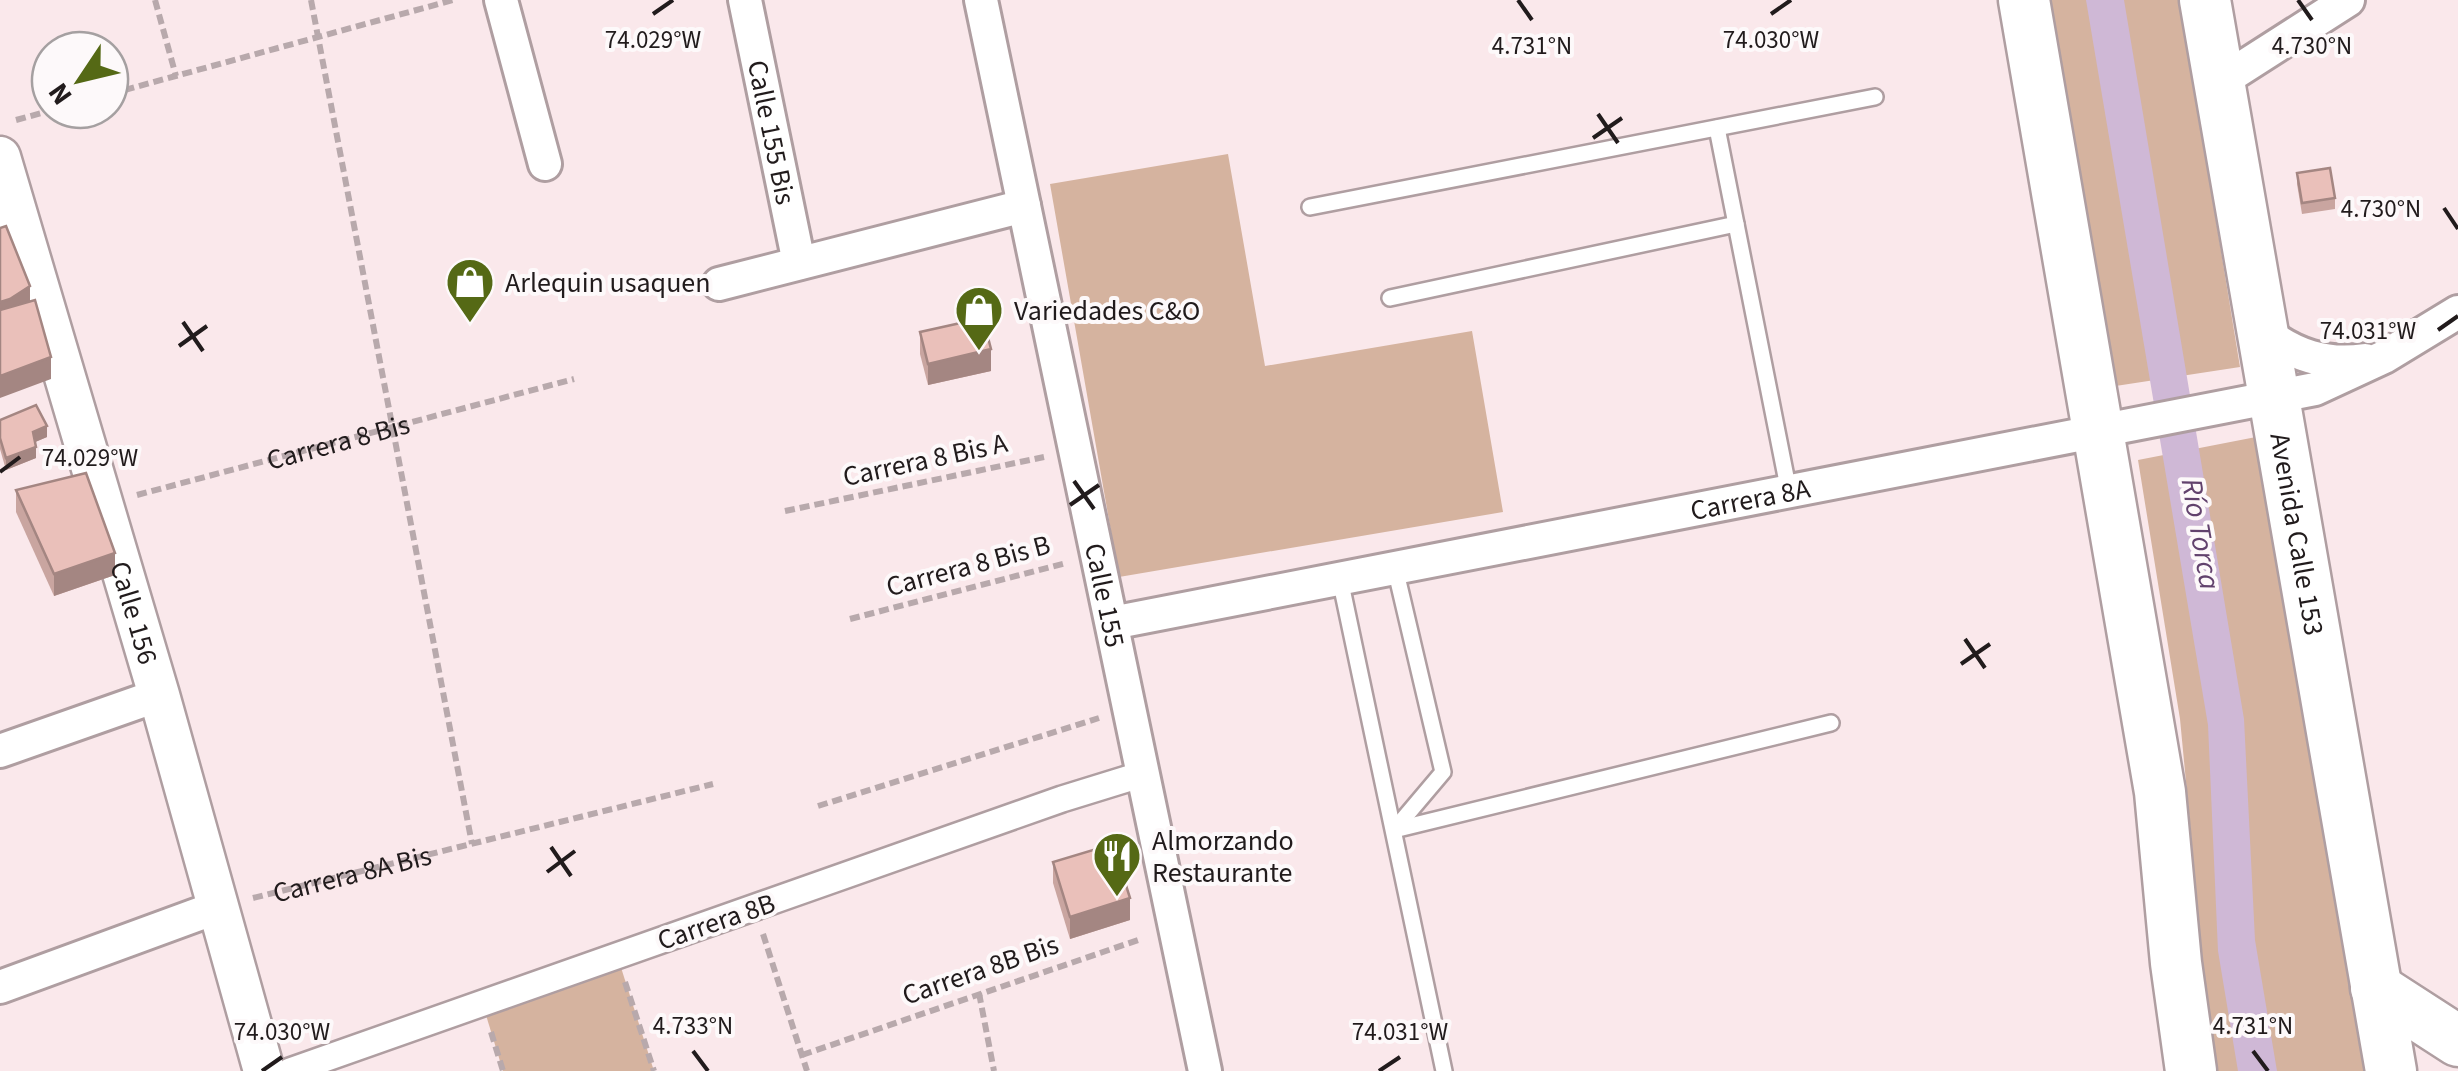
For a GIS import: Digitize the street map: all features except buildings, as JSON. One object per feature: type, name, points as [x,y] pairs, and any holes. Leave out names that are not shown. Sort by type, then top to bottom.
[{"type":"main road","points":[[2024,0],[2117,428],[2190,1071]]},
{"type":"main road","name":"Avenida Calle 153","points":[[2205,0],[2391,1071]]},
{"type":"main road","points":[[2376,988],[2458,1041]]},
{"type":"street","points":[[501,0],[545,164]]},
{"type":"street","name":"Calle 155 Bis","points":[[745,0],[798,263]]},
{"type":"street","name":"Calle 155","points":[[981,0],[1205,1071]]},
{"type":"street","points":[[2220,82],[2348,0]]},
{"type":"street","name":"Calle 156","points":[[0,157],[264,1071]]},
{"type":"street","points":[[719,284],[1024,206]]},
{"type":"street","name":"Carrera 8A","points":[[1112,623],[2274,398],[2315,388],[2384,357],[2458,312]]},
{"type":"street","name":"Carrera 8A","points":[[2263,331],[2286,349],[2322,361],[2384,357]]},
{"type":"street","points":[[0,751],[158,695]]},
{"type":"street","name":"Carrera 8B","points":[[290,1071],[1143,774]]},
{"type":"street","points":[[0,987],[218,907]]},
{"type":"lane","points":[[1310,208],[1874,97]]},
{"type":"lane","points":[[1717,128],[1789,492]]},
{"type":"lane","points":[[1390,298],[1736,224]]},
{"type":"lane","points":[[1394,830],[1444,772],[1395,568]]},
{"type":"lane","points":[[1340,579],[1444,1071]]},
{"type":"lane","points":[[1394,830],[1830,723]]},
{"type":"path","points":[[154,0],[176,76]]},
{"type":"path","points":[[311,0],[472,844]]},
{"type":"path","points":[[130,89],[454,0]]},
{"type":"path","points":[[0,125],[30,117]]},
{"type":"path","name":"Carrera 8 Bis","points":[[102,504],[574,379]]},
{"type":"path","name":"Carrera 8 Bis A","points":[[785,511],[1075,450]]},
{"type":"path","name":"Carrera 8 Bis B","points":[[850,619],[1097,555]]},
{"type":"path","points":[[818,806],[1129,708]]},
{"type":"path","name":"Carrera 8A Bis","points":[[218,907],[713,784]]},
{"type":"path","points":[[754,908],[807,1071]]},
{"type":"path","name":"Carrera 8B Bis","points":[[802,1055],[1175,928]]},
{"type":"path","points":[[617,955],[654,1071]]},
{"type":"path","points":[[979,994],[994,1071]]},
{"type":"shaded area","points":[[2041,0],[2180,0],[2240,367],[2109,387]]},
{"type":"shaded area","points":[[1228,154],[1265,366],[1472,331],[1503,512],[1119,577],[1050,184]]},
{"type":"shaded area","points":[[2256,437],[2373,1071],[2213,1071],[2197,950],[2180,719],[2138,460]]},
{"type":"shaded area","points":[[617,955],[654,1071],[503,1071],[482,1002]]},
{"type":"water","name":"Río Torca","points":[[2086,0],[2124,0],[2244,719],[2255,940],[2277,1071],[2238,1071],[2218,951],[2208,725]]},
{"type":"place","name":"Arlequin usaquen","points":[[470,324]]},
{"type":"place","name":"Variedades C&O","points":[[979,352]]},
{"type":"place","name":"Almorzando Restaurante","points":[[1117,898]]}]
